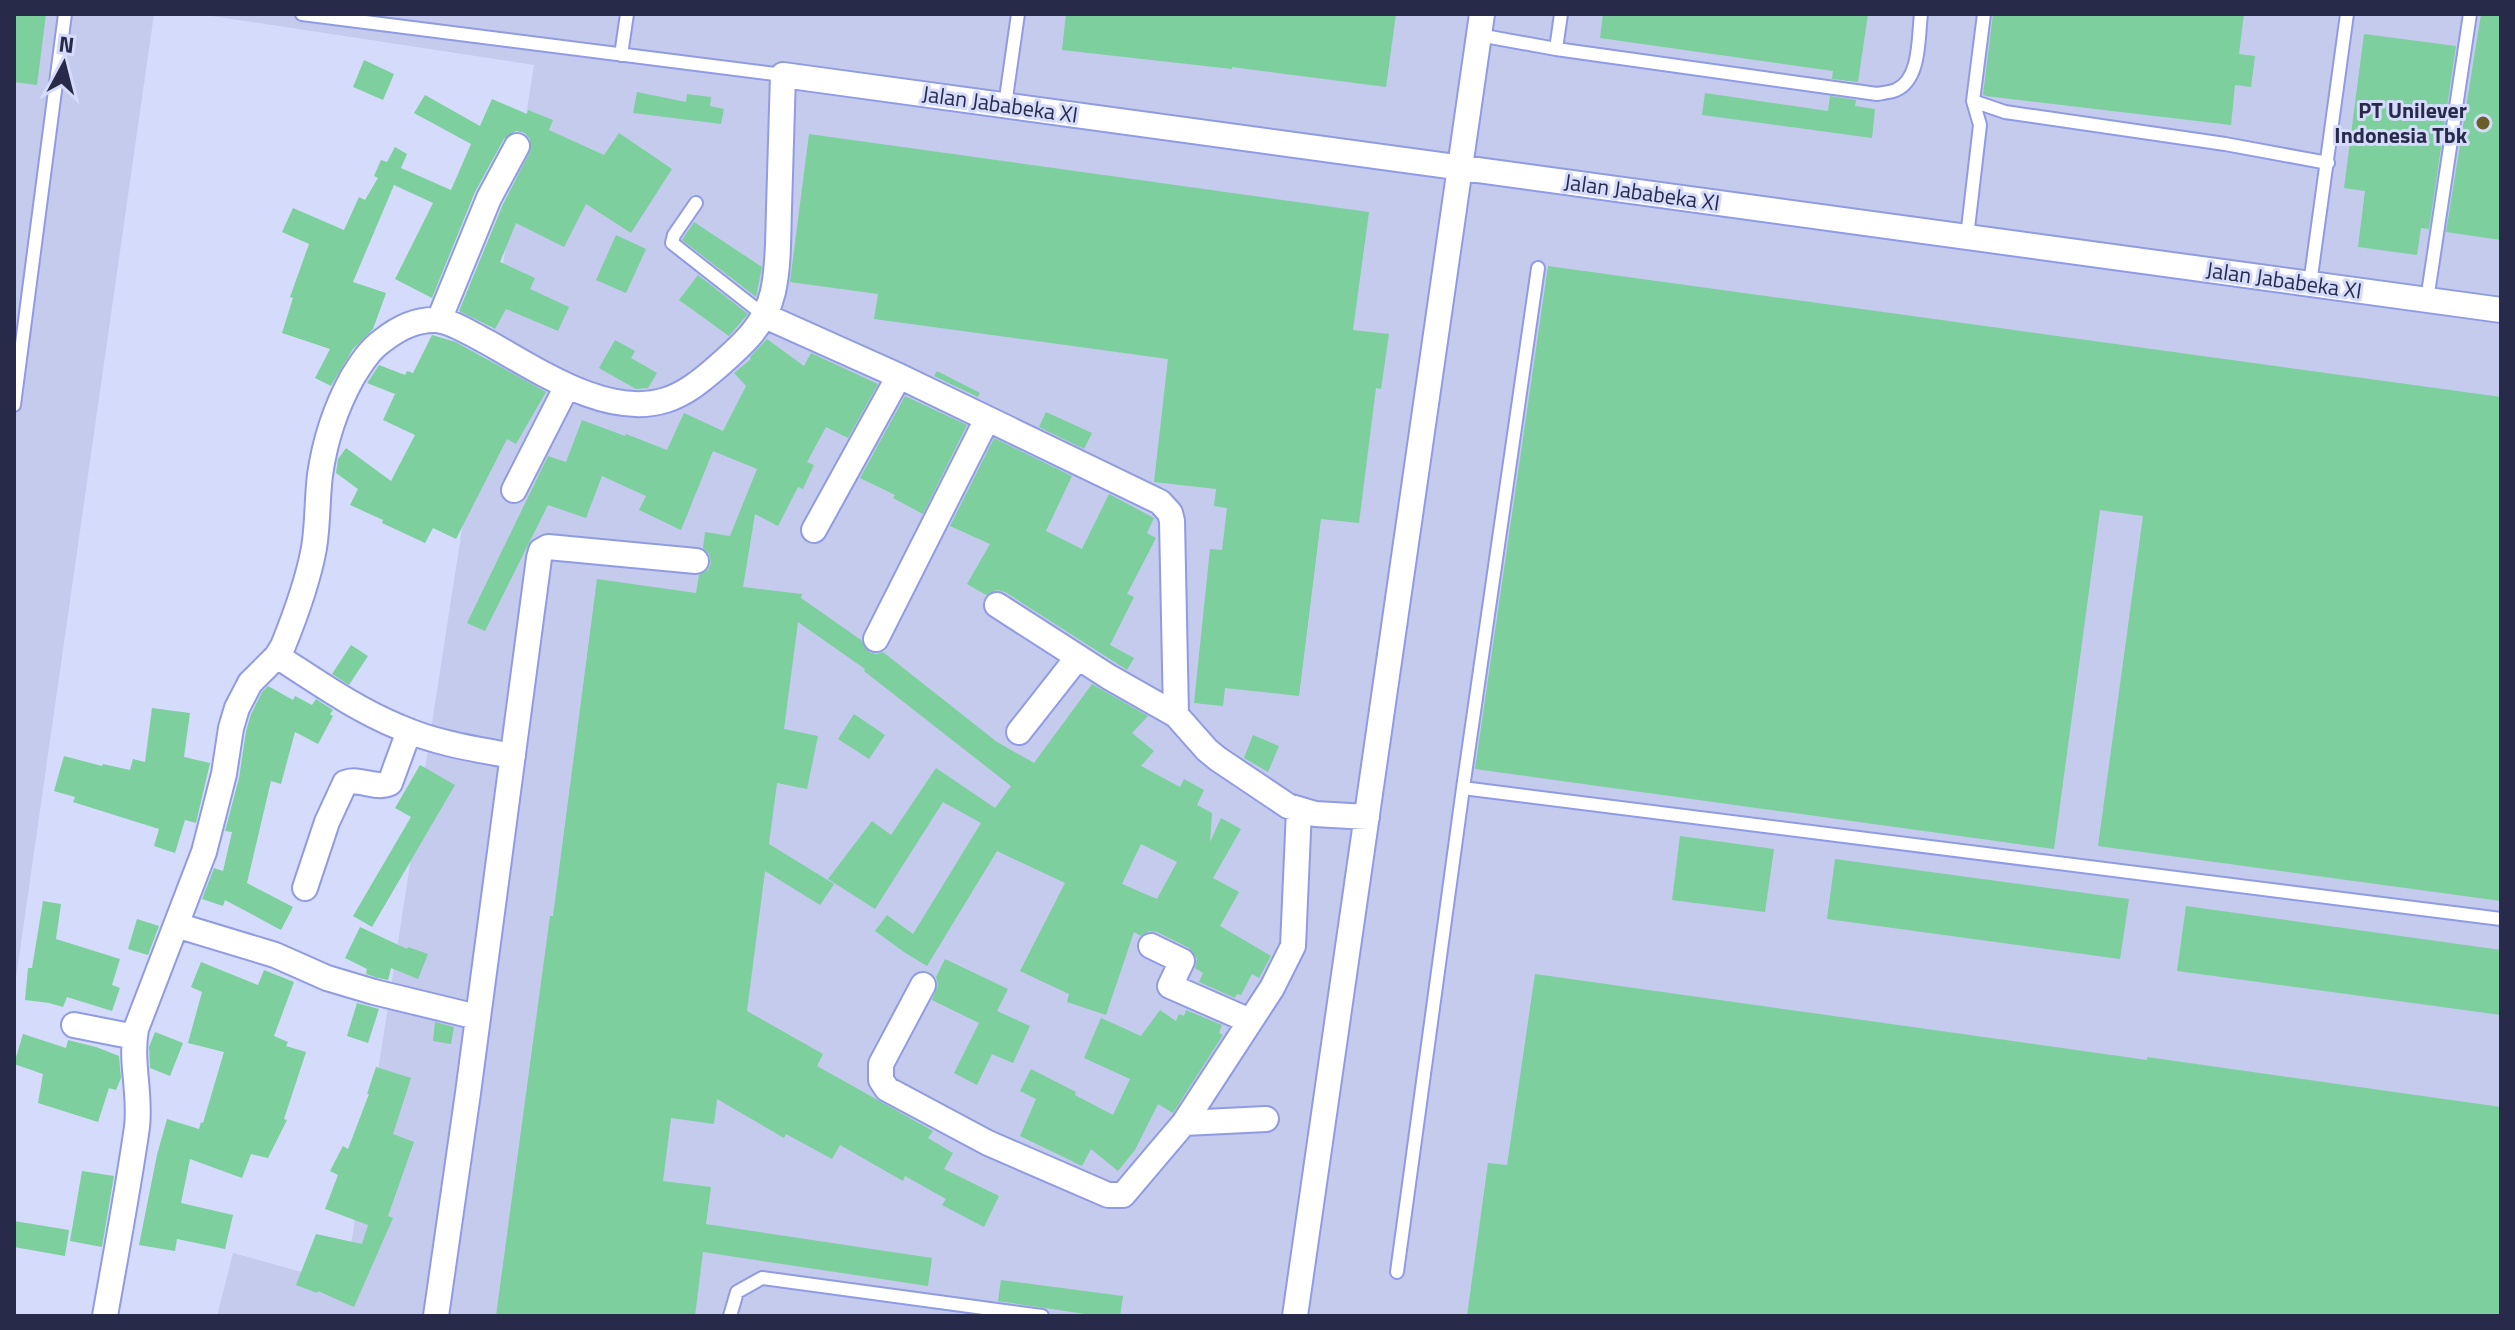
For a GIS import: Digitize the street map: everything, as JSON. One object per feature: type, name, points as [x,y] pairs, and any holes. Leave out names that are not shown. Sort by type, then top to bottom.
[{"type":"street","points":[[1295,1316],[1481,25]]},
{"type":"street","name":"Jalan Jababeka XI","points":[[783,75],[2501,310]]},
{"type":"street","points":[[105,1316],[137,1126],[135,1037],[204,852],[237,708],[250,683],[277,656],[292,624],[314,547],[325,448],[341,398],[361,364],[379,342],[404,325],[439,320],[461,328],[567,386],[611,401],[637,404],[663,402],[697,384],[742,346],[765,316],[773,293],[777,262],[783,75]]},
{"type":"street","points":[[439,320],[489,198],[517,146]]},
{"type":"street","points":[[765,316],[899,376],[1160,502],[1170,513],[1173,534],[1176,715]]},
{"type":"street","points":[[814,530],[899,376]]},
{"type":"street","points":[[514,490],[567,386]]},
{"type":"street","points":[[876,639],[987,419]]},
{"type":"street","points":[[436,1316],[541,551],[548,547],[696,561]]},
{"type":"street","points":[[997,605],[1176,715],[1207,750],[1280,802],[1299,810],[1342,817],[1367,817]]},
{"type":"street","points":[[277,656],[351,704],[409,731],[460,747],[513,756]]},
{"type":"street","points":[[1019,732],[1078,657]]},
{"type":"street","points":[[305,888],[341,789],[352,780],[371,785],[385,786],[390,783],[409,731]]},
{"type":"street","points":[[923,985],[881,1064],[881,1080],[887,1089],[988,1143],[1108,1195],[1123,1195],[1184,1123],[1272,988],[1294,940],[1299,810]]},
{"type":"street","points":[[176,925],[275,955],[327,978],[477,1017]]},
{"type":"street","points":[[1151,946],[1182,961],[1170,986],[1250,1021]]},
{"type":"street","points":[[74,1025],[135,1037]]},
{"type":"street","points":[[1184,1123],[1266,1119]]},
{"type":"lane","points":[[14,405],[65,14]]},
{"type":"lane","points":[[302,14],[783,75]]},
{"type":"lane","points":[[621,55],[627,14]]},
{"type":"lane","points":[[1005,105],[1018,14]]},
{"type":"lane","points":[[1556,49],[1561,14]]},
{"type":"lane","points":[[1481,25],[1556,49],[1877,94],[1897,90],[1908,80],[1915,66],[1921,14]]},
{"type":"lane","points":[[1967,237],[1980,125],[1973,101],[1984,14]]},
{"type":"lane","points":[[2310,284],[2347,14]]},
{"type":"lane","points":[[2427,300],[2470,14]]},
{"type":"lane","points":[[1973,101],[2005,112],[2210,141],[2328,163]]},
{"type":"lane","points":[[696,203],[674,235],[672,243],[765,316]]},
{"type":"lane","points":[[1397,1272],[1538,268]]},
{"type":"lane","points":[[1463,788],[2501,919]]},
{"type":"lane","points":[[730,1316],[737,1292],[762,1278],[1042,1316]]},
{"type":"shaded area","points":[[14,14],[154,14],[14,992]]},
{"type":"shaded area","points":[[199,14],[2501,14],[2501,1316],[217,1316],[233,1253],[345,1284],[534,65]]},
{"type":"building","points":[[14,14],[46,14],[37,85],[14,82]]},
{"type":"building","points":[[1066,14],[1396,14],[1386,87],[1062,50]]},
{"type":"building","points":[[1603,14],[1868,14],[1858,82],[1832,79],[1833,71],[1600,38]]},
{"type":"building","points":[[1993,14],[2244,14],[2239,54],[2255,56],[2251,87],[2235,85],[2231,125],[1986,96],[1983,95]]},
{"type":"building","name":"PT Unilever Indonesia Tbk","points":[[2481,14],[2501,14],[2501,240],[2446,232]]},
{"type":"building","points":[[2364,34],[2456,46],[2429,229],[2421,228],[2417,255],[2358,247],[2365,191],[2344,188]]},
{"type":"building","points":[[364,60],[394,74],[383,100],[353,87]]},
{"type":"building","points":[[637,92],[686,102],[687,94],[711,97],[710,106],[724,109],[721,124],[633,113]]},
{"type":"building","points":[[1705,93],[1828,111],[1830,96],[1856,100],[1855,106],[1875,109],[1872,138],[1702,115]]},
{"type":"building","points":[[425,95],[480,126],[492,99],[527,114],[528,110],[553,120],[549,130],[604,155],[619,133],[672,169],[631,233],[586,204],[564,247],[516,223],[500,262],[535,278],[530,289],[569,307],[558,331],[506,309],[495,329],[459,311],[503,204],[530,152],[530,139],[525,133],[516,131],[504,139],[475,192],[432,298],[395,279],[433,203],[394,185],[353,282],[386,293],[373,329],[353,349],[331,386],[315,378],[330,349],[282,333],[293,298],[290,297],[309,244],[282,232],[293,208],[344,230],[359,197],[365,200],[378,178],[374,176],[381,160],[387,162],[395,147],[407,154],[401,168],[451,190],[471,144],[414,113]]},
{"type":"building","points":[[809,134],[1369,212],[1353,330],[1389,334],[1381,389],[1376,388],[1359,523],[1321,519],[1299,696],[1225,688],[1223,706],[1194,703],[1210,549],[1222,550],[1227,508],[1214,506],[1216,489],[1154,482],[1168,359],[874,319],[878,294],[790,282]]},
{"type":"building","points":[[694,222],[762,267],[756,297],[682,240]]},
{"type":"building","points":[[616,235],[646,249],[626,293],[596,280]]},
{"type":"building","points":[[1548,266],[2501,397],[2501,901],[2098,846],[2143,516],[2100,510],[2054,849],[1475,769]]},
{"type":"building","points":[[698,275],[748,314],[729,336],[679,300]]},
{"type":"building","points":[[432,335],[456,342],[546,392],[516,444],[507,439],[456,539],[433,528],[425,543],[350,505],[358,489],[336,473],[338,459],[346,448],[391,481],[415,435],[383,420],[395,394],[367,383],[379,365],[405,375],[407,371],[413,373]]},
{"type":"building","points":[[767,339],[804,366],[811,353],[878,384],[848,438],[826,427],[807,462],[814,465],[803,489],[798,487],[778,526],[755,514],[743,587],[802,594],[801,598],[861,640],[869,652],[883,652],[997,742],[1034,763],[1092,684],[1148,716],[1132,733],[1154,751],[1141,766],[1180,787],[1184,779],[1204,790],[1197,805],[1212,813],[1210,842],[1221,818],[1241,829],[1213,878],[1239,892],[1220,926],[1271,956],[1259,978],[1252,974],[1241,995],[1237,994],[1235,998],[1199,982],[1203,973],[1195,968],[1197,959],[1189,948],[1157,932],[1149,931],[1141,936],[1134,932],[1106,1015],[1067,1002],[1069,994],[1020,971],[1065,883],[997,851],[927,966],[904,952],[875,931],[887,915],[913,934],[981,823],[943,802],[875,909],[828,879],[872,821],[891,835],[936,768],[995,808],[1011,786],[865,669],[798,622],[784,729],[818,736],[807,789],[777,783],[769,844],[834,884],[820,905],[765,871],[747,1011],[823,1054],[817,1066],[933,1131],[928,1138],[953,1153],[944,1169],[999,1196],[984,1227],[942,1205],[946,1199],[905,1176],[903,1181],[840,1145],[832,1159],[786,1134],[784,1138],[717,1099],[714,1124],[671,1118],[663,1181],[711,1187],[706,1224],[932,1258],[928,1286],[703,1252],[695,1316],[496,1316],[597,579],[696,593],[699,575],[708,570],[711,563],[709,554],[703,548],[705,532],[730,536],[757,469],[713,451],[681,530],[639,510],[646,496],[602,476],[586,518],[548,505],[485,631],[467,623],[548,456],[566,462],[582,420],[667,450],[684,413],[723,431],[746,386],[734,373]],"holes":[[[1141,844],[1177,862],[1157,899],[1122,884]]]},
{"type":"building","points":[[615,340],[635,351],[631,358],[657,373],[648,388],[636,389],[599,368]]},
{"type":"building","points":[[937,371],[980,393],[978,397],[934,376]]},
{"type":"building","points":[[905,396],[967,425],[923,514],[893,498],[895,495],[860,478]]},
{"type":"building","points":[[1046,412],[1092,433],[1084,449],[1039,427]]},
{"type":"building","points":[[994,438],[1072,476],[1046,531],[1082,549],[1109,494],[1154,518],[1147,533],[1156,538],[1127,594],[1134,597],[1110,645],[1134,658],[1127,670],[1005,592],[997,590],[986,595],[967,584],[990,544],[950,526]]},
{"type":"building","points":[[351,645],[368,656],[349,685],[332,674]]},
{"type":"building","points":[[268,686],[293,700],[295,696],[312,705],[316,699],[333,710],[330,714],[333,716],[318,744],[295,732],[281,784],[271,781],[247,883],[293,907],[281,930],[225,900],[223,906],[202,899],[214,868],[223,871],[232,832],[225,831],[239,778],[246,731],[251,714]]},
{"type":"building","points":[[152,708],[190,713],[184,757],[210,763],[196,823],[185,820],[175,853],[154,846],[159,829],[73,802],[75,797],[54,791],[64,756],[130,770],[133,759],[145,762]]},
{"type":"building","points":[[854,714],[885,735],[869,759],[838,739]]},
{"type":"building","points":[[1253,735],[1279,746],[1268,772],[1244,758]]},
{"type":"building","points":[[420,765],[455,785],[372,927],[353,916],[411,817],[395,808]]},
{"type":"building","points":[[1680,836],[1774,849],[1765,912],[1672,900]]},
{"type":"building","points":[[1835,859],[2129,899],[2120,959],[1827,919]]},
{"type":"building","points":[[43,901],[61,904],[56,939],[120,959],[112,985],[120,988],[112,1011],[67,997],[63,1007],[25,1000],[28,968],[32,968]]},
{"type":"building","points":[[2186,906],[2501,950],[2501,1015],[2177,971]]},
{"type":"building","points":[[137,919],[159,926],[148,955],[128,949]]},
{"type":"building","points":[[360,927],[407,949],[428,954],[418,979],[391,968],[388,980],[378,978],[366,974],[367,969],[345,958]]},
{"type":"building","points":[[945,959],[1008,989],[997,1011],[1030,1026],[1013,1063],[992,1054],[977,1085],[954,1073],[979,1023],[932,1000],[938,985],[936,977]]},
{"type":"building","points":[[201,962],[258,985],[264,970],[294,982],[274,1036],[288,1042],[286,1046],[306,1052],[284,1119],[287,1120],[268,1158],[251,1154],[242,1178],[190,1159],[181,1203],[233,1215],[225,1249],[177,1239],[175,1251],[139,1245],[167,1119],[199,1129],[224,1052],[188,1043],[202,992],[191,987]]},
{"type":"building","points":[[1535,974],[2501,1107],[2501,1316],[1467,1316],[1488,1163],[1507,1165]]},
{"type":"building","points":[[357,1003],[379,1009],[368,1043],[347,1036]]},
{"type":"building","points":[[1160,1010],[1176,1021],[1179,1014],[1184,1016],[1186,1010],[1222,1025],[1219,1033],[1223,1035],[1173,1113],[1158,1104],[1135,1150],[1118,1171],[1091,1149],[1082,1166],[1020,1136],[1036,1099],[1020,1091],[1031,1069],[1113,1115],[1130,1079],[1084,1058],[1101,1018],[1141,1036]]},
{"type":"building","points":[[435,1022],[454,1027],[451,1044],[433,1041]]},
{"type":"building","points":[[155,1032],[183,1043],[170,1076],[150,1068],[149,1047]]},
{"type":"building","points":[[23,1034],[66,1048],[68,1040],[119,1056],[121,1078],[116,1090],[109,1088],[98,1122],[38,1103],[43,1074],[14,1064]]},
{"type":"building","points":[[376,1067],[411,1078],[393,1134],[414,1142],[388,1216],[393,1218],[354,1307],[296,1285],[316,1234],[362,1244],[368,1225],[325,1209],[338,1175],[330,1171],[343,1146],[348,1149]]},
{"type":"building","points":[[82,1171],[114,1176],[102,1247],[70,1241]]},
{"type":"building","points":[[14,1221],[69,1230],[65,1256],[14,1247]]},
{"type":"building","points":[[1001,1280],[1123,1296],[1120,1316],[1099,1316],[998,1301]]},
{"type":"place","name":"PT Unilever Indonesia Tbk","points":[[2483,123]]}]
